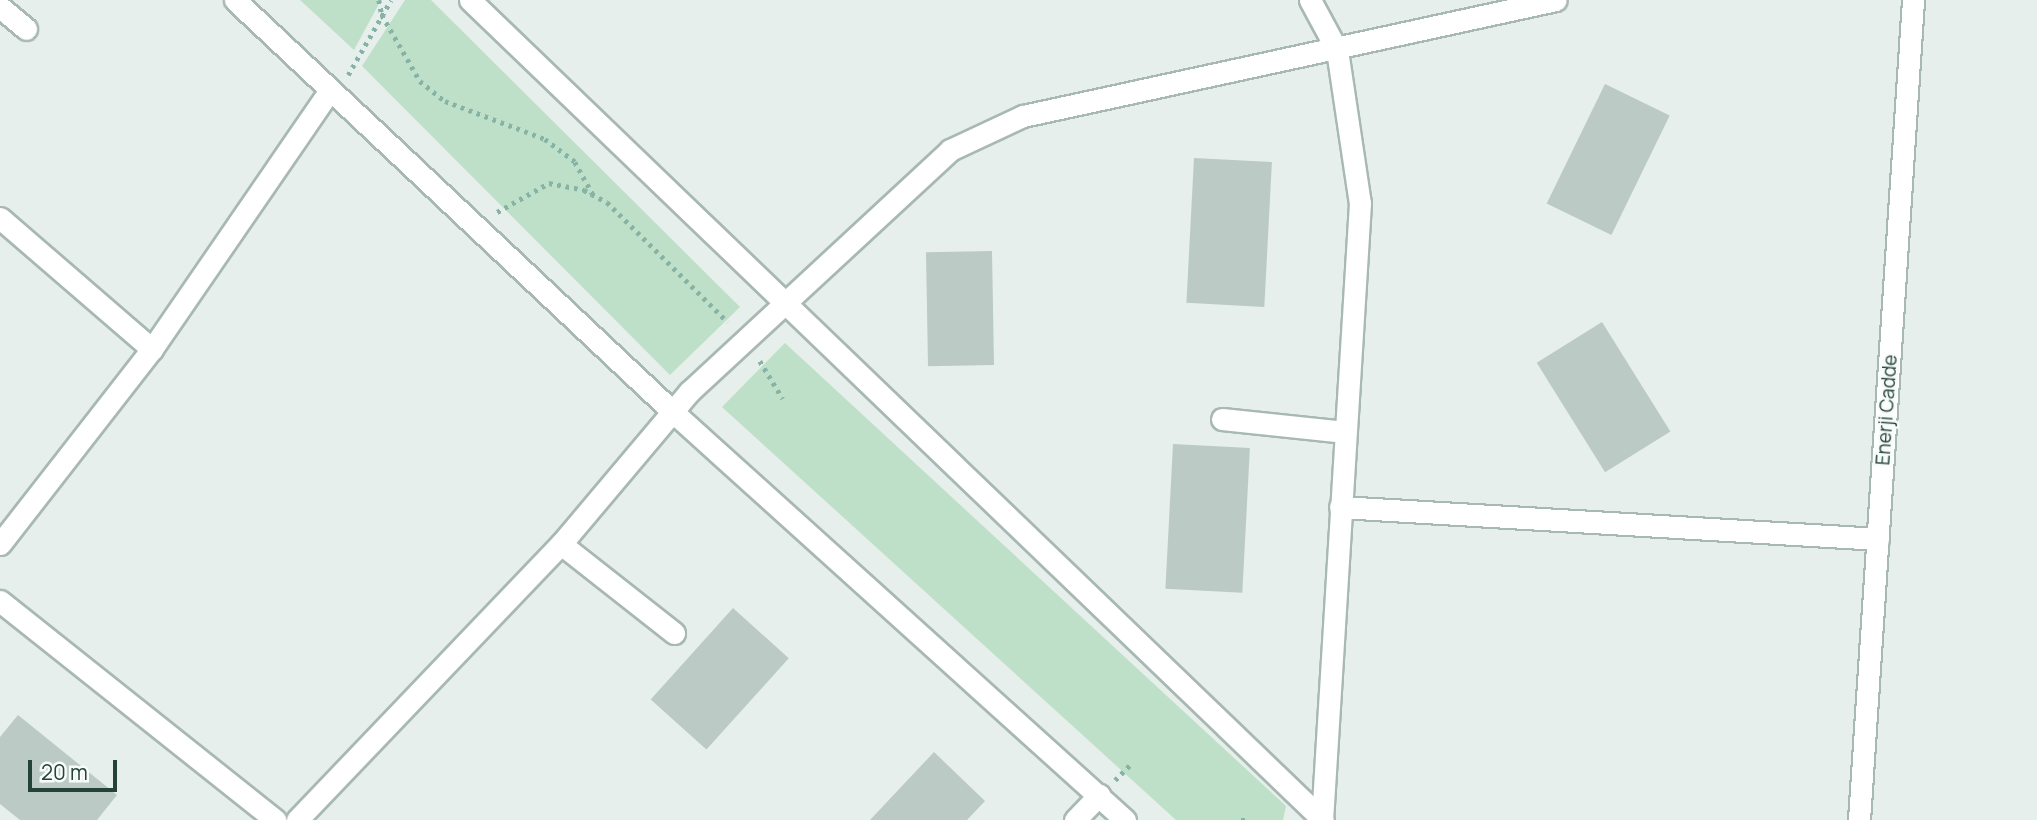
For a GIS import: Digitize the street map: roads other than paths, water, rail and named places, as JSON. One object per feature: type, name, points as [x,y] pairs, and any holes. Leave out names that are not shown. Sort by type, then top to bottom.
[{"type":"street","points":[[235,0],[673,412],[1125,820]]},
{"type":"street","points":[[470,0],[1322,820]]},
{"type":"street","points":[[1310,0],[1337,50],[1360,203],[1322,820]]},
{"type":"street","points":[[297,820],[561,544],[673,412],[783,303],[950,150],[991,127],[1023,116],[1337,50],[1556,0]]},
{"type":"street","name":"Enerji Cadde","points":[[1859,820],[1913,0]]},
{"type":"street","points":[[0,7],[26,29]]},
{"type":"street","points":[[0,544],[152,349],[332,94]]},
{"type":"street","points":[[0,218],[152,349]]},
{"type":"street","points":[[1222,419],[1345,432]]},
{"type":"street","points":[[1340,507],[1878,538]]},
{"type":"street","points":[[561,544],[674,633]]},
{"type":"street","points":[[0,601],[275,820]]},
{"type":"street","points":[[1075,820],[1099,795]]}]
